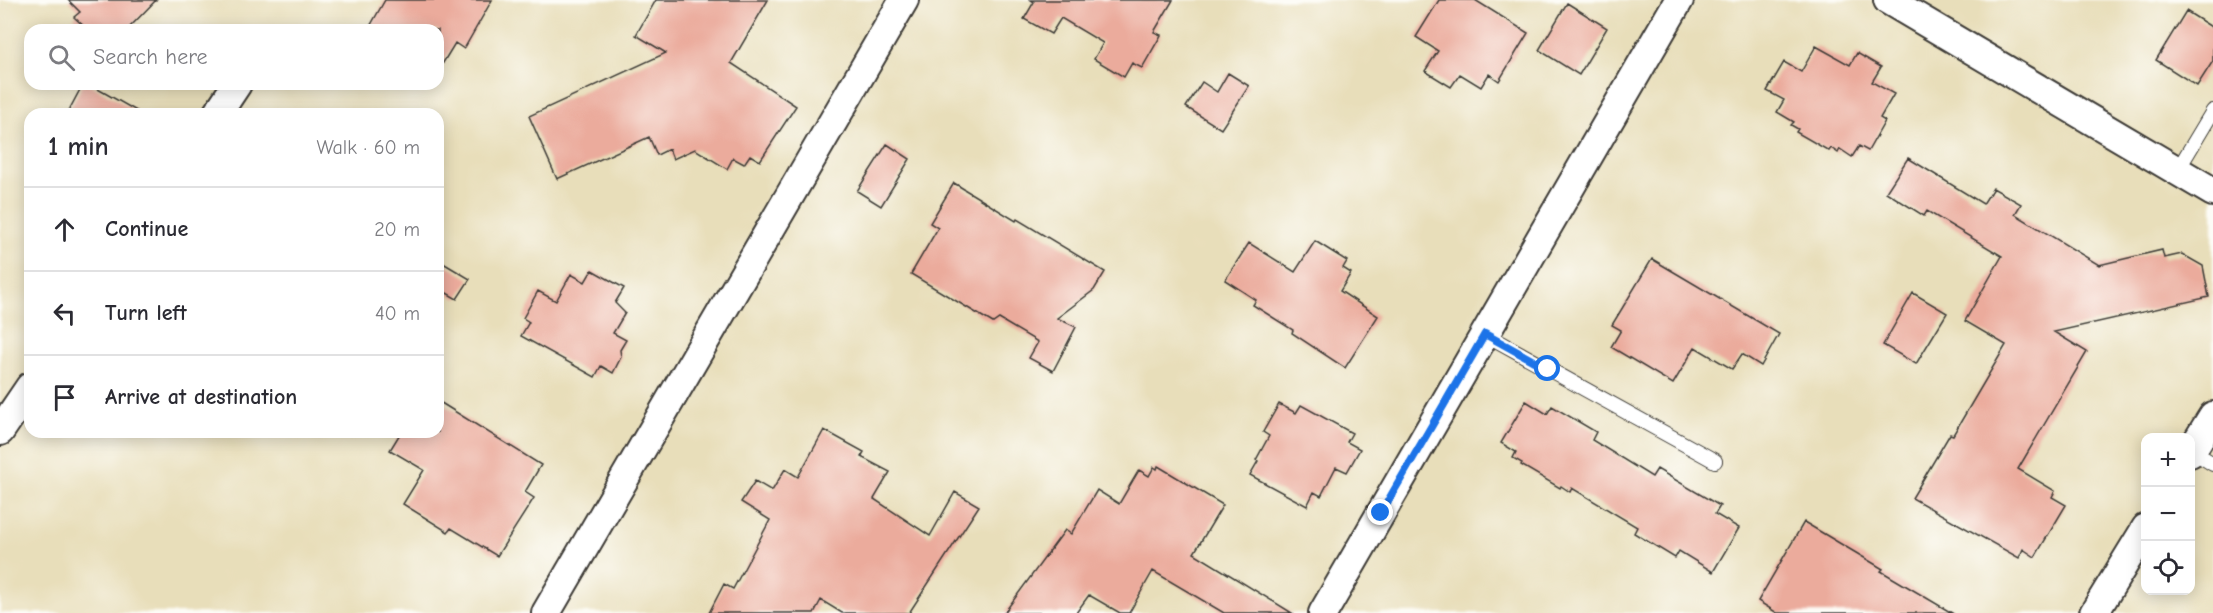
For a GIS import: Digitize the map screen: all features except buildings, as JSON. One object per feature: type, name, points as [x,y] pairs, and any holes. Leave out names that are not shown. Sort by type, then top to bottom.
[{"type":"street","points":[[546,613],[904,0]]},
{"type":"street","points":[[1323,613],[1679,0]]},
{"type":"street","points":[[1888,0],[2213,192]]},
{"type":"street","points":[[221,108],[233,90]]},
{"type":"street","points":[[0,431],[24,396]]},
{"type":"street","points":[[2198,456],[2213,416]]},
{"type":"street","points":[[2094,613],[2141,535]]},
{"type":"lane","points":[[2177,171],[2213,111]]},
{"type":"lane","points":[[1485,334],[1714,461]]},
{"type":"route","points":[[1381,513],[1485,334],[1548,369]]}]
